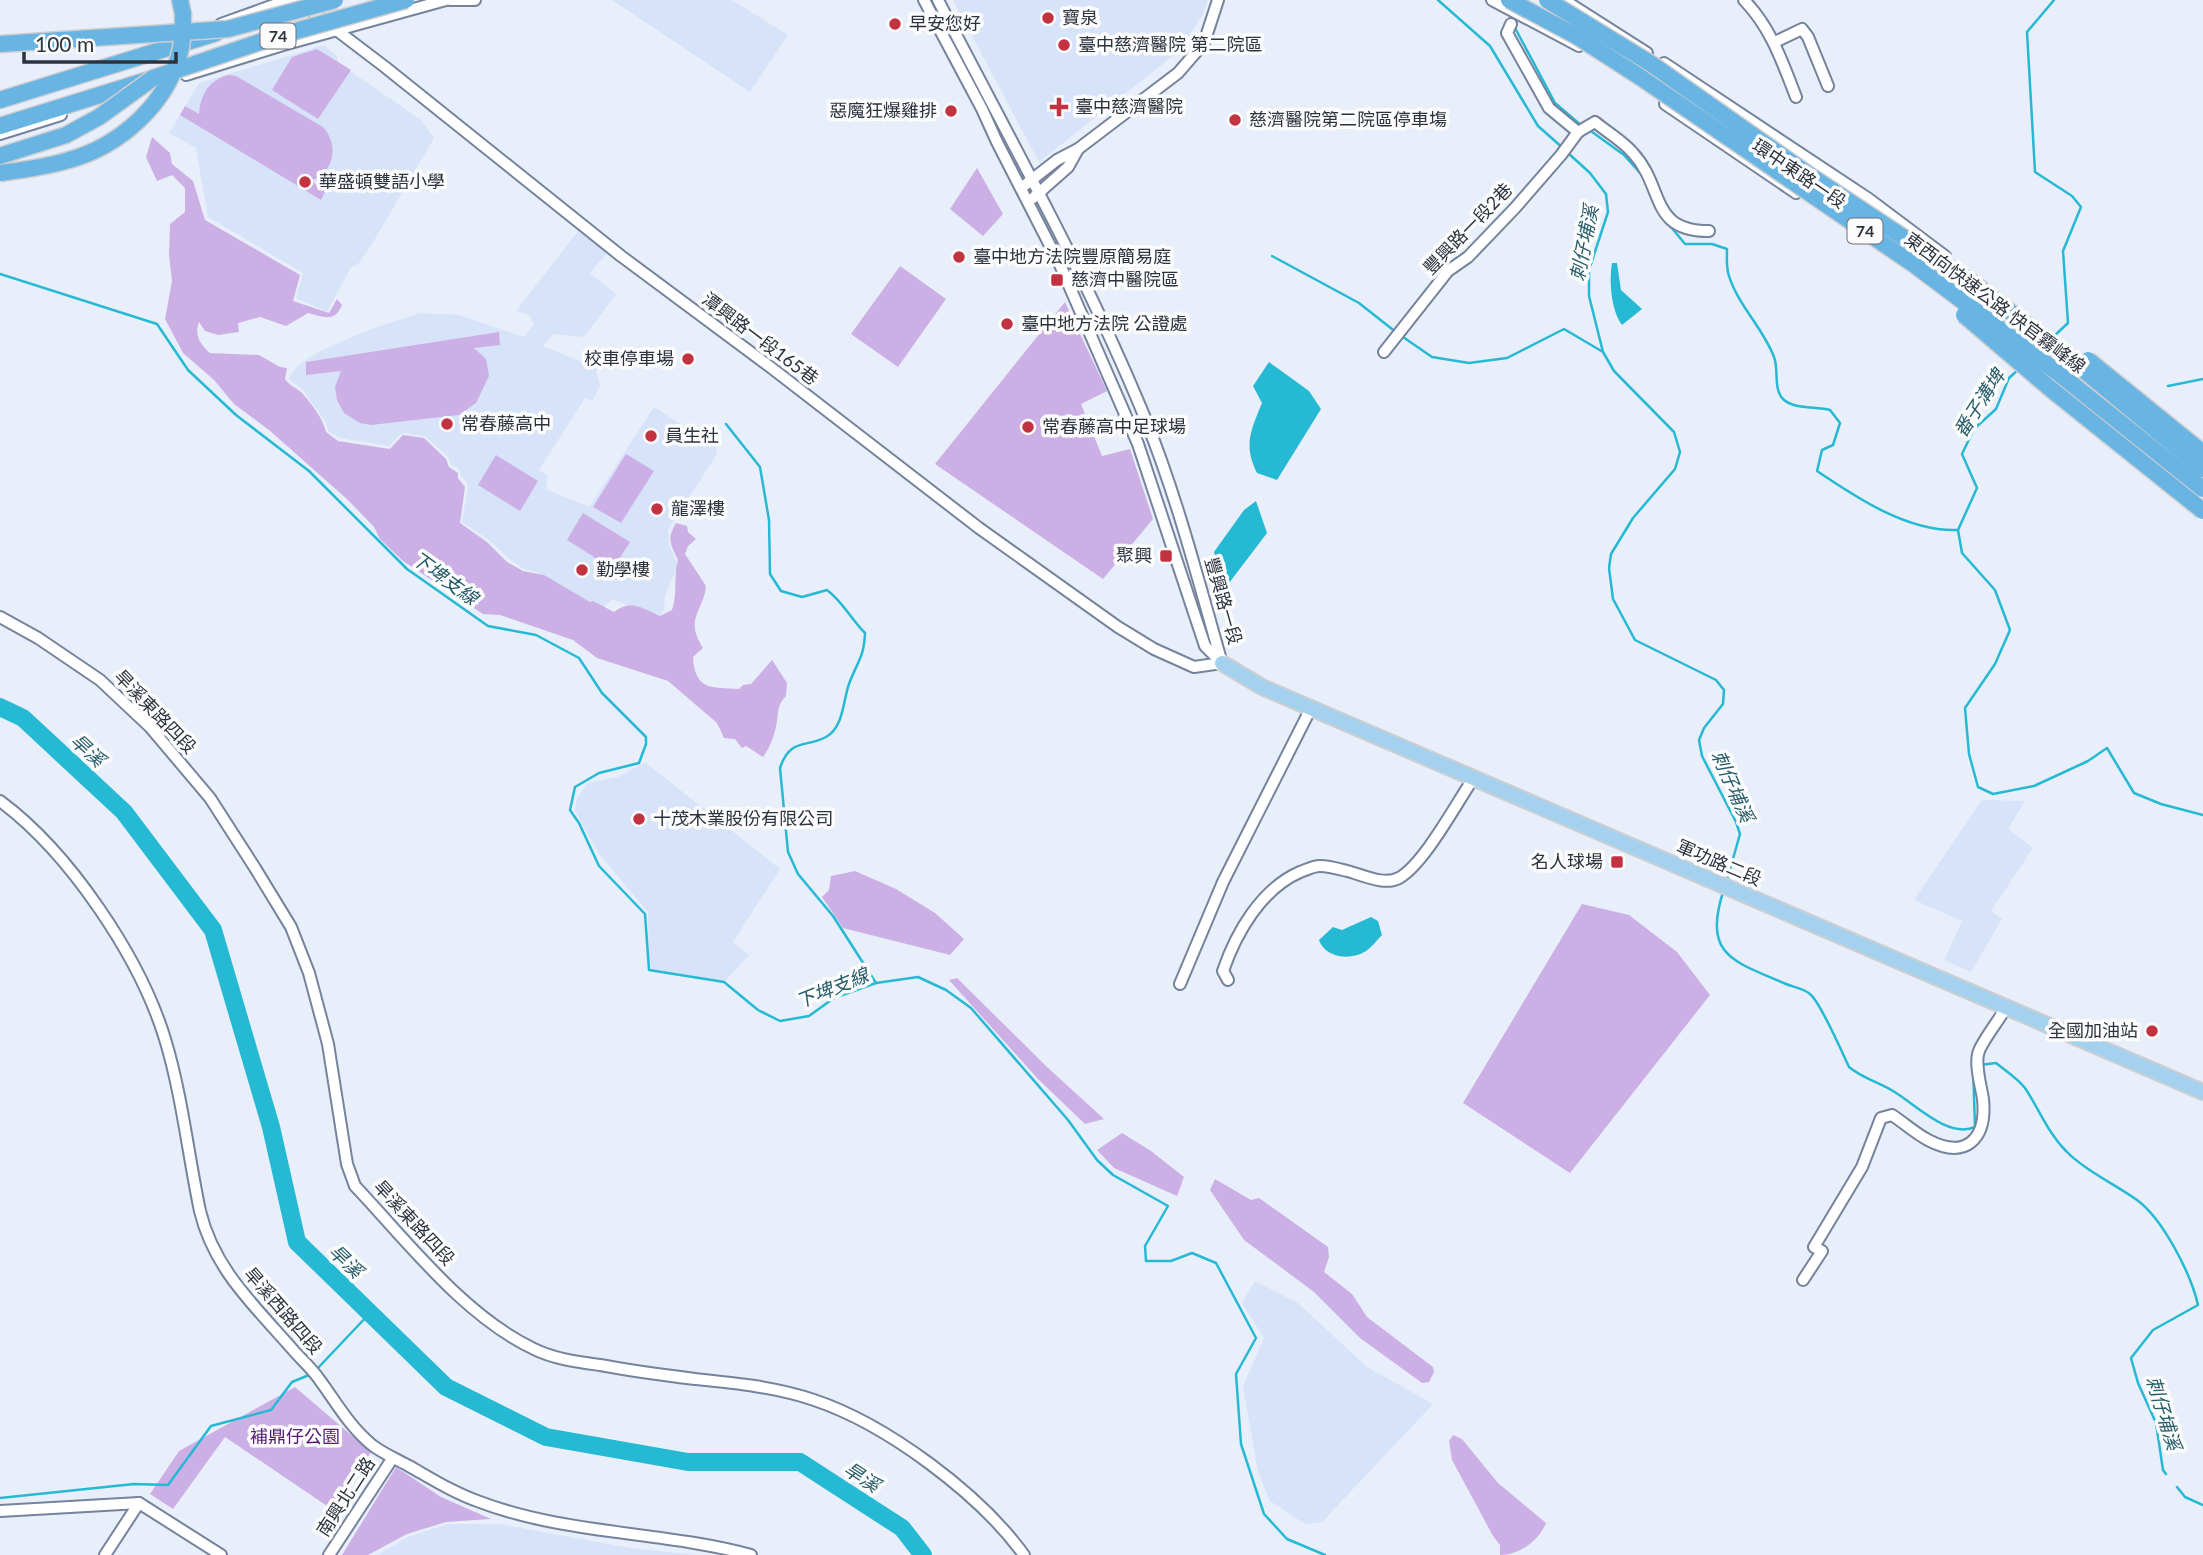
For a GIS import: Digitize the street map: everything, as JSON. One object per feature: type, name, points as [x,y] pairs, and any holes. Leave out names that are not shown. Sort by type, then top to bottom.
[{"type":"highway","points":[[0,173],[70,160],[96,150],[122,135],[144,116],[163,91],[180,51],[183,14],[180,0]]},
{"type":"highway","name":"74","points":[[0,100],[228,29],[335,0]]},
{"type":"highway","name":"74","points":[[0,126],[278,36],[406,0]]},
{"type":"highway","name":"東西向快速公路 快官霧峰線","points":[[1510,0],[1578,37],[1640,77],[1916,266],[2057,372],[2203,489]]},
{"type":"highway","name":"東西向快速公路 快官霧峰線","points":[[1547,0],[1650,63],[1843,198],[1977,286],[2203,469]]},
{"type":"highway","points":[[0,44],[228,29]]},
{"type":"highway","points":[[0,156],[66,135],[99,117],[153,78]]},
{"type":"highway","name":"74","points":[[1916,266],[1958,311],[2203,511]]},
{"type":"highway","name":"74","points":[[1977,286],[2026,314],[2066,343],[2203,453]]},
{"type":"main road","name":"軍功路二段","points":[[1222,663],[1262,687],[2203,1092]]},
{"type":"street","points":[[0,93],[213,27],[288,0]]},
{"type":"street","name":"潭興路一段165巷","points":[[297,0],[621,256],[946,503],[1118,627],[1154,649],[1194,667],[1222,663]]},
{"type":"street","points":[[0,134],[336,30],[448,0],[475,0]]},
{"type":"street","name":"豐興路一段","points":[[924,0],[1061,267],[1138,444],[1205,646],[1222,663]]},
{"type":"street","name":"豐興路一段","points":[[938,0],[1074,260],[1145,419],[1197,569],[1222,663]]},
{"type":"street","points":[[1020,188],[1057,159],[1078,149],[1178,73],[1204,43],[1218,0]]},
{"type":"street","name":"環中東路一段","points":[[1492,0],[1581,47],[1933,287],[2007,342],[2116,435],[2203,504]]},
{"type":"street","name":"環中東路一段","points":[[1564,0],[1869,199],[1977,279],[2158,423],[2203,463]]},
{"type":"street","points":[[1744,0],[1759,16],[1775,42],[1796,97]]},
{"type":"street","points":[[1511,24],[1507,33],[1549,108],[1578,132],[1595,122],[1633,152],[1650,177],[1664,215],[1676,226],[1692,231],[1709,231]]},
{"type":"street","points":[[1775,42],[1802,29],[1808,37],[1828,86]]},
{"type":"street","name":"豐興路一段2巷","points":[[1384,352],[1448,271],[1468,257],[1561,155],[1578,132]]},
{"type":"street","points":[[1028,202],[1068,167],[1078,149]]},
{"type":"street","points":[[1933,287],[1952,262]]},
{"type":"street","name":"旱溪東路四段","points":[[0,617],[38,638],[100,680],[150,727],[210,798],[291,927],[309,973],[328,1044],[347,1164],[355,1186],[470,1306],[513,1338],[536,1350],[568,1360],[649,1374],[766,1387],[815,1400],[873,1427],[936,1468],[964,1492],[1024,1555]]},
{"type":"street","points":[[1180,984],[1223,883],[1311,708]]},
{"type":"street","points":[[1228,979],[1223,971],[1226,961],[1255,907],[1272,889],[1290,877],[1321,866],[1385,881],[1398,879],[1411,869],[1473,779]]},
{"type":"street","name":"旱溪西路四段","points":[[0,801],[36,833],[90,896],[130,959],[151,1000],[165,1040],[209,1240],[235,1285],[314,1373],[352,1426],[392,1459],[430,1480],[480,1502],[533,1517],[621,1534],[721,1547],[751,1555]]},
{"type":"street","points":[[1803,1280],[1822,1251],[1814,1247],[1861,1167],[1881,1118],[1892,1115],[1928,1140],[1943,1146],[1962,1148],[1971,1144],[1978,1136],[1984,1118],[1978,1052],[2005,1009]]},
{"type":"street","name":"南興北二路","points":[[329,1555],[392,1459]]},
{"type":"street","points":[[105,1555],[139,1503]]},
{"type":"street","points":[[0,1511],[139,1503],[220,1555]]},
{"type":"shaded area","points":[[612,0],[732,0],[788,35],[750,92]]},
{"type":"shaded area","name":"臺中慈濟醫院","points":[[953,0],[1208,0],[1202,16],[1178,52],[1039,162]]},
{"type":"shaded area","name":"華盛頓雙語小學","points":[[324,45],[337,56],[338,63],[420,119],[434,138],[372,244],[359,263],[350,269],[327,312],[296,298],[303,273],[208,217],[196,148],[169,133],[199,83]]},
{"type":"shaded area","name":"常春藤高中","points":[[578,231],[607,253],[590,273],[616,294],[584,337],[553,334],[543,346],[596,368],[600,387],[592,401],[585,398],[539,470],[548,476],[546,489],[589,507],[654,407],[695,433],[701,424],[719,436],[716,442],[717,454],[668,530],[669,544],[678,565],[659,618],[612,599],[600,611],[543,579],[536,572],[524,569],[462,522],[468,486],[465,479],[460,476],[461,472],[456,467],[451,465],[448,457],[425,436],[402,433],[389,446],[339,438],[328,431],[326,422],[302,389],[288,379],[297,366],[318,352],[371,329],[420,313],[459,315],[524,337],[534,324],[529,315],[516,311]]},
{"type":"shaded area","name":"十茂木業股份有限公司","points":[[645,762],[780,869],[733,942],[749,955],[724,982],[649,970],[648,912],[599,854],[575,811],[577,799],[587,783],[618,777]]},
{"type":"shaded area","points":[[1982,800],[2025,801],[2008,829],[2033,848],[1991,911],[2002,919],[1971,972],[1944,960],[1962,921],[1914,900]]},
{"type":"shaded area","points":[[1255,1281],[1298,1303],[1367,1367],[1433,1404],[1322,1522],[1305,1524],[1270,1501],[1258,1472],[1243,1386],[1264,1338],[1242,1303]]},
{"type":"shaded area","points":[[448,1524],[500,1524],[630,1548],[697,1555],[377,1555],[408,1537]]},
{"type":"green space","points":[[317,49],[351,70],[318,119],[272,90],[292,57]]},
{"type":"green space","points":[[228,75],[236,76],[323,127],[333,149],[330,164],[319,177],[311,181],[326,190],[321,200],[180,115],[185,106],[199,114],[207,89],[215,81]]},
{"type":"green space","points":[[152,137],[170,153],[172,164],[193,181],[205,220],[300,275],[293,301],[329,313],[337,299],[342,305],[336,314],[328,317],[308,313],[286,326],[260,317],[238,323],[239,332],[218,335],[205,331],[199,322],[198,335],[206,350],[210,353],[259,355],[287,368],[285,379],[306,397],[320,417],[326,432],[338,441],[390,449],[403,435],[424,438],[446,459],[449,467],[458,473],[458,478],[465,487],[460,523],[487,542],[507,562],[523,571],[544,575],[590,602],[614,612],[631,605],[660,616],[672,610],[678,560],[671,534],[676,523],[687,526],[688,532],[696,539],[688,546],[685,554],[706,586],[695,622],[703,648],[693,657],[697,676],[706,685],[739,689],[743,685],[751,684],[772,660],[787,683],[786,696],[779,707],[774,735],[763,757],[746,746],[742,748],[735,739],[724,738],[717,723],[668,681],[597,658],[573,640],[500,615],[483,614],[403,561],[380,539],[374,527],[348,500],[269,430],[234,404],[214,380],[183,353],[165,319],[172,281],[170,224],[185,212],[185,188],[172,175],[157,181],[146,157]]},
{"type":"green space","points":[[977,168],[1003,214],[983,236],[950,209]]},
{"type":"green space","points":[[900,266],[946,299],[898,367],[851,334]]},
{"type":"green space","name":"常春藤高中足球場","points":[[1065,302],[1107,391],[1081,404],[1102,456],[1130,449],[1153,519],[1103,579],[935,464]]},
{"type":"green space","points":[[499,332],[500,345],[474,348],[486,359],[489,376],[476,403],[459,415],[371,425],[360,423],[344,413],[337,400],[335,387],[341,371],[306,375],[306,362]]},
{"type":"green space","points":[[626,454],[654,471],[621,523],[593,507]]},
{"type":"green space","points":[[496,455],[538,481],[520,511],[478,485]]},
{"type":"green space","points":[[583,513],[630,542],[613,569],[567,540]]},
{"type":"green space","points":[[855,871],[896,889],[935,913],[964,939],[950,955],[843,928],[822,897],[829,890],[831,876]]},
{"type":"green space","points":[[1582,904],[1629,915],[1677,952],[1710,995],[1570,1173],[1463,1103]]},
{"type":"green space","points":[[957,978],[1104,1119],[1085,1124],[1038,1079],[949,980]]},
{"type":"green space","points":[[1122,1133],[1151,1151],[1184,1177],[1177,1196],[1114,1168],[1097,1150]]},
{"type":"green space","points":[[1215,1179],[1251,1200],[1259,1198],[1328,1247],[1329,1257],[1324,1272],[1352,1294],[1367,1317],[1433,1367],[1434,1372],[1429,1382],[1422,1383],[1360,1338],[1314,1292],[1244,1240],[1210,1190]]},
{"type":"green space","name":"補鼎仔公園","points":[[295,1387],[371,1452],[333,1510],[225,1437],[173,1509],[150,1494],[179,1451]]},
{"type":"green space","points":[[1453,1435],[1462,1439],[1498,1483],[1546,1523],[1539,1536],[1528,1546],[1514,1553],[1500,1555],[1500,1545],[1452,1460],[1449,1441]]},
{"type":"green space","points":[[396,1467],[441,1497],[491,1519],[446,1522],[407,1534],[368,1555],[342,1555]]},
{"type":"water","points":[[1612,263],[1617,263],[1621,290],[1642,309],[1622,325],[1615,312],[1612,295]]},
{"type":"water","points":[[1269,362],[1309,391],[1321,409],[1277,480],[1257,473],[1250,454],[1250,438],[1262,403],[1253,386]]},
{"type":"water","points":[[1256,501],[1267,533],[1226,587],[1214,552],[1244,510]]},
{"type":"water","points":[[1371,917],[1378,921],[1382,935],[1360,954],[1339,956],[1322,946],[1319,940],[1333,927],[1342,930]]},
{"type":"waterway","name":"刺仔埔溪","points":[[1438,0],[1490,46],[1538,126],[1564,149]]},
{"type":"waterway","name":"番子溝埤","points":[[2052,338],[2068,323],[2063,251],[2081,207],[2072,196],[2035,172],[2027,32],[2054,0]]},
{"type":"waterway","points":[[1514,26],[1555,103],[1582,126]]},
{"type":"waterway","points":[[1588,129],[1624,155],[1641,174]]},
{"type":"waterway","name":"刺仔埔溪","points":[[1568,153],[1590,173],[1606,194],[1608,212],[1589,270],[1589,296],[1603,352],[1614,371],[1674,432],[1680,452],[1675,469],[1633,518],[1611,554],[1609,568],[1613,599],[1635,640],[1716,680],[1724,690],[1723,704],[1704,728],[1699,740],[1702,756],[1740,834],[1727,880]]},
{"type":"waterway","points":[[1667,222],[1685,244],[1712,244],[1727,249],[1729,276],[1738,297],[1764,336],[1774,357],[1780,395],[1793,405],[1830,410],[1840,423],[1833,445],[1822,450],[1817,471],[1866,502],[1902,519],[1939,529],[1958,530]]},
{"type":"waterway","points":[[1272,256],[1359,303],[1397,333]]},
{"type":"waterway","name":"下埤支線","points":[[0,274],[157,324],[188,370],[236,415],[309,471],[407,569],[488,626],[536,635],[579,658],[602,693],[646,737],[639,763],[599,773],[575,787],[570,810],[599,866],[645,914],[649,970],[724,982],[758,1010],[780,1021],[809,1016],[834,998],[876,983],[918,977],[946,990],[971,1008],[1068,1120],[1097,1160],[1113,1175],[1168,1206],[1145,1246],[1146,1261],[1171,1261],[1192,1253],[1216,1263],[1256,1338],[1236,1374],[1241,1444],[1264,1514],[1287,1539],[1325,1555]]},
{"type":"waterway","points":[[1403,337],[1432,357],[1469,363],[1507,358],[1564,329],[1603,352]]},
{"type":"waterway","name":"番子溝埤","points":[[2019,369],[2009,378],[1996,409],[1974,429],[1962,454],[1977,488],[1958,530],[1962,553],[1995,590],[2010,630],[1995,664],[1965,708],[1969,754],[1978,787],[1993,794],[2034,786],[2088,761],[2107,748],[2134,793],[2161,804],[2203,815]]},
{"type":"waterway","points":[[2168,386],[2203,379]]},
{"type":"waterway","points":[[726,424],[760,467],[769,520],[770,574],[781,591],[802,597],[827,590],[865,633],[862,654],[849,684],[836,727],[826,737],[793,748],[780,768],[788,852],[798,874],[833,916],[876,983]]},
{"type":"waterway","name":"旱溪","points":[[0,707],[23,718],[124,812],[213,930],[271,1127],[297,1242],[446,1387],[546,1437],[688,1462],[800,1462],[902,1528],[923,1555]]},
{"type":"waterway","name":"刺仔埔溪","points":[[1724,889],[1718,911],[1717,929],[1720,942],[1727,953],[1751,969],[1809,993],[1826,1018],[1849,1067],[1854,1071],[1893,1091],[1943,1124],[1965,1129],[1975,1127],[1973,1065]]},
{"type":"waterway","name":"刺仔埔溪","points":[[1980,1065],[1996,1063],[2019,1081],[2060,1144],[2081,1164],[2147,1209],[2166,1233],[2182,1263],[2198,1305],[2153,1330],[2131,1358],[2138,1383],[2156,1423],[2163,1470],[2166,1474]]},
{"type":"waterway","points":[[317,1369],[370,1313]]},
{"type":"waterway","points":[[0,1498],[134,1484],[168,1485],[211,1426],[271,1410],[292,1382],[309,1375]]},
{"type":"waterway","name":"刺仔埔溪","points":[[2177,1487],[2185,1497],[2203,1505]]},
{"type":"place","name":"寶泉","points":[[1048,18]]},
{"type":"place","name":"早安您好","points":[[895,24]]},
{"type":"place","name":"臺中慈濟醫院 第二院區","points":[[1064,45]]},
{"type":"place","name":"臺中慈濟醫院","points":[[1059,107]]},
{"type":"place","name":"惡魔狂爆雞排","points":[[951,111]]},
{"type":"place","name":"慈濟醫院第二院區停車塲","points":[[1235,120]]},
{"type":"place","name":"華盛頓雙語小學","points":[[305,182]]},
{"type":"place","name":"臺中地方法院豐原簡易庭","points":[[959,257]]},
{"type":"place","name":"慈濟中醫院區","points":[[1057,280]]},
{"type":"place","name":"臺中地方法院 公證處","points":[[1007,324]]},
{"type":"place","name":"校車停車場","points":[[688,359]]},
{"type":"place","name":"常春藤高中","points":[[447,424]]},
{"type":"place","name":"常春藤高中足球場","points":[[1028,427]]},
{"type":"place","name":"員生社","points":[[651,436]]},
{"type":"place","name":"龍澤樓","points":[[657,509]]},
{"type":"place","name":"聚興","points":[[1166,556]]},
{"type":"place","name":"勤學樓","points":[[582,570]]},
{"type":"place","name":"十茂木業股份有限公司","points":[[639,819]]},
{"type":"place","name":"名人球場","points":[[1617,862]]},
{"type":"place","name":"全國加油站","points":[[2152,1031]]}]
